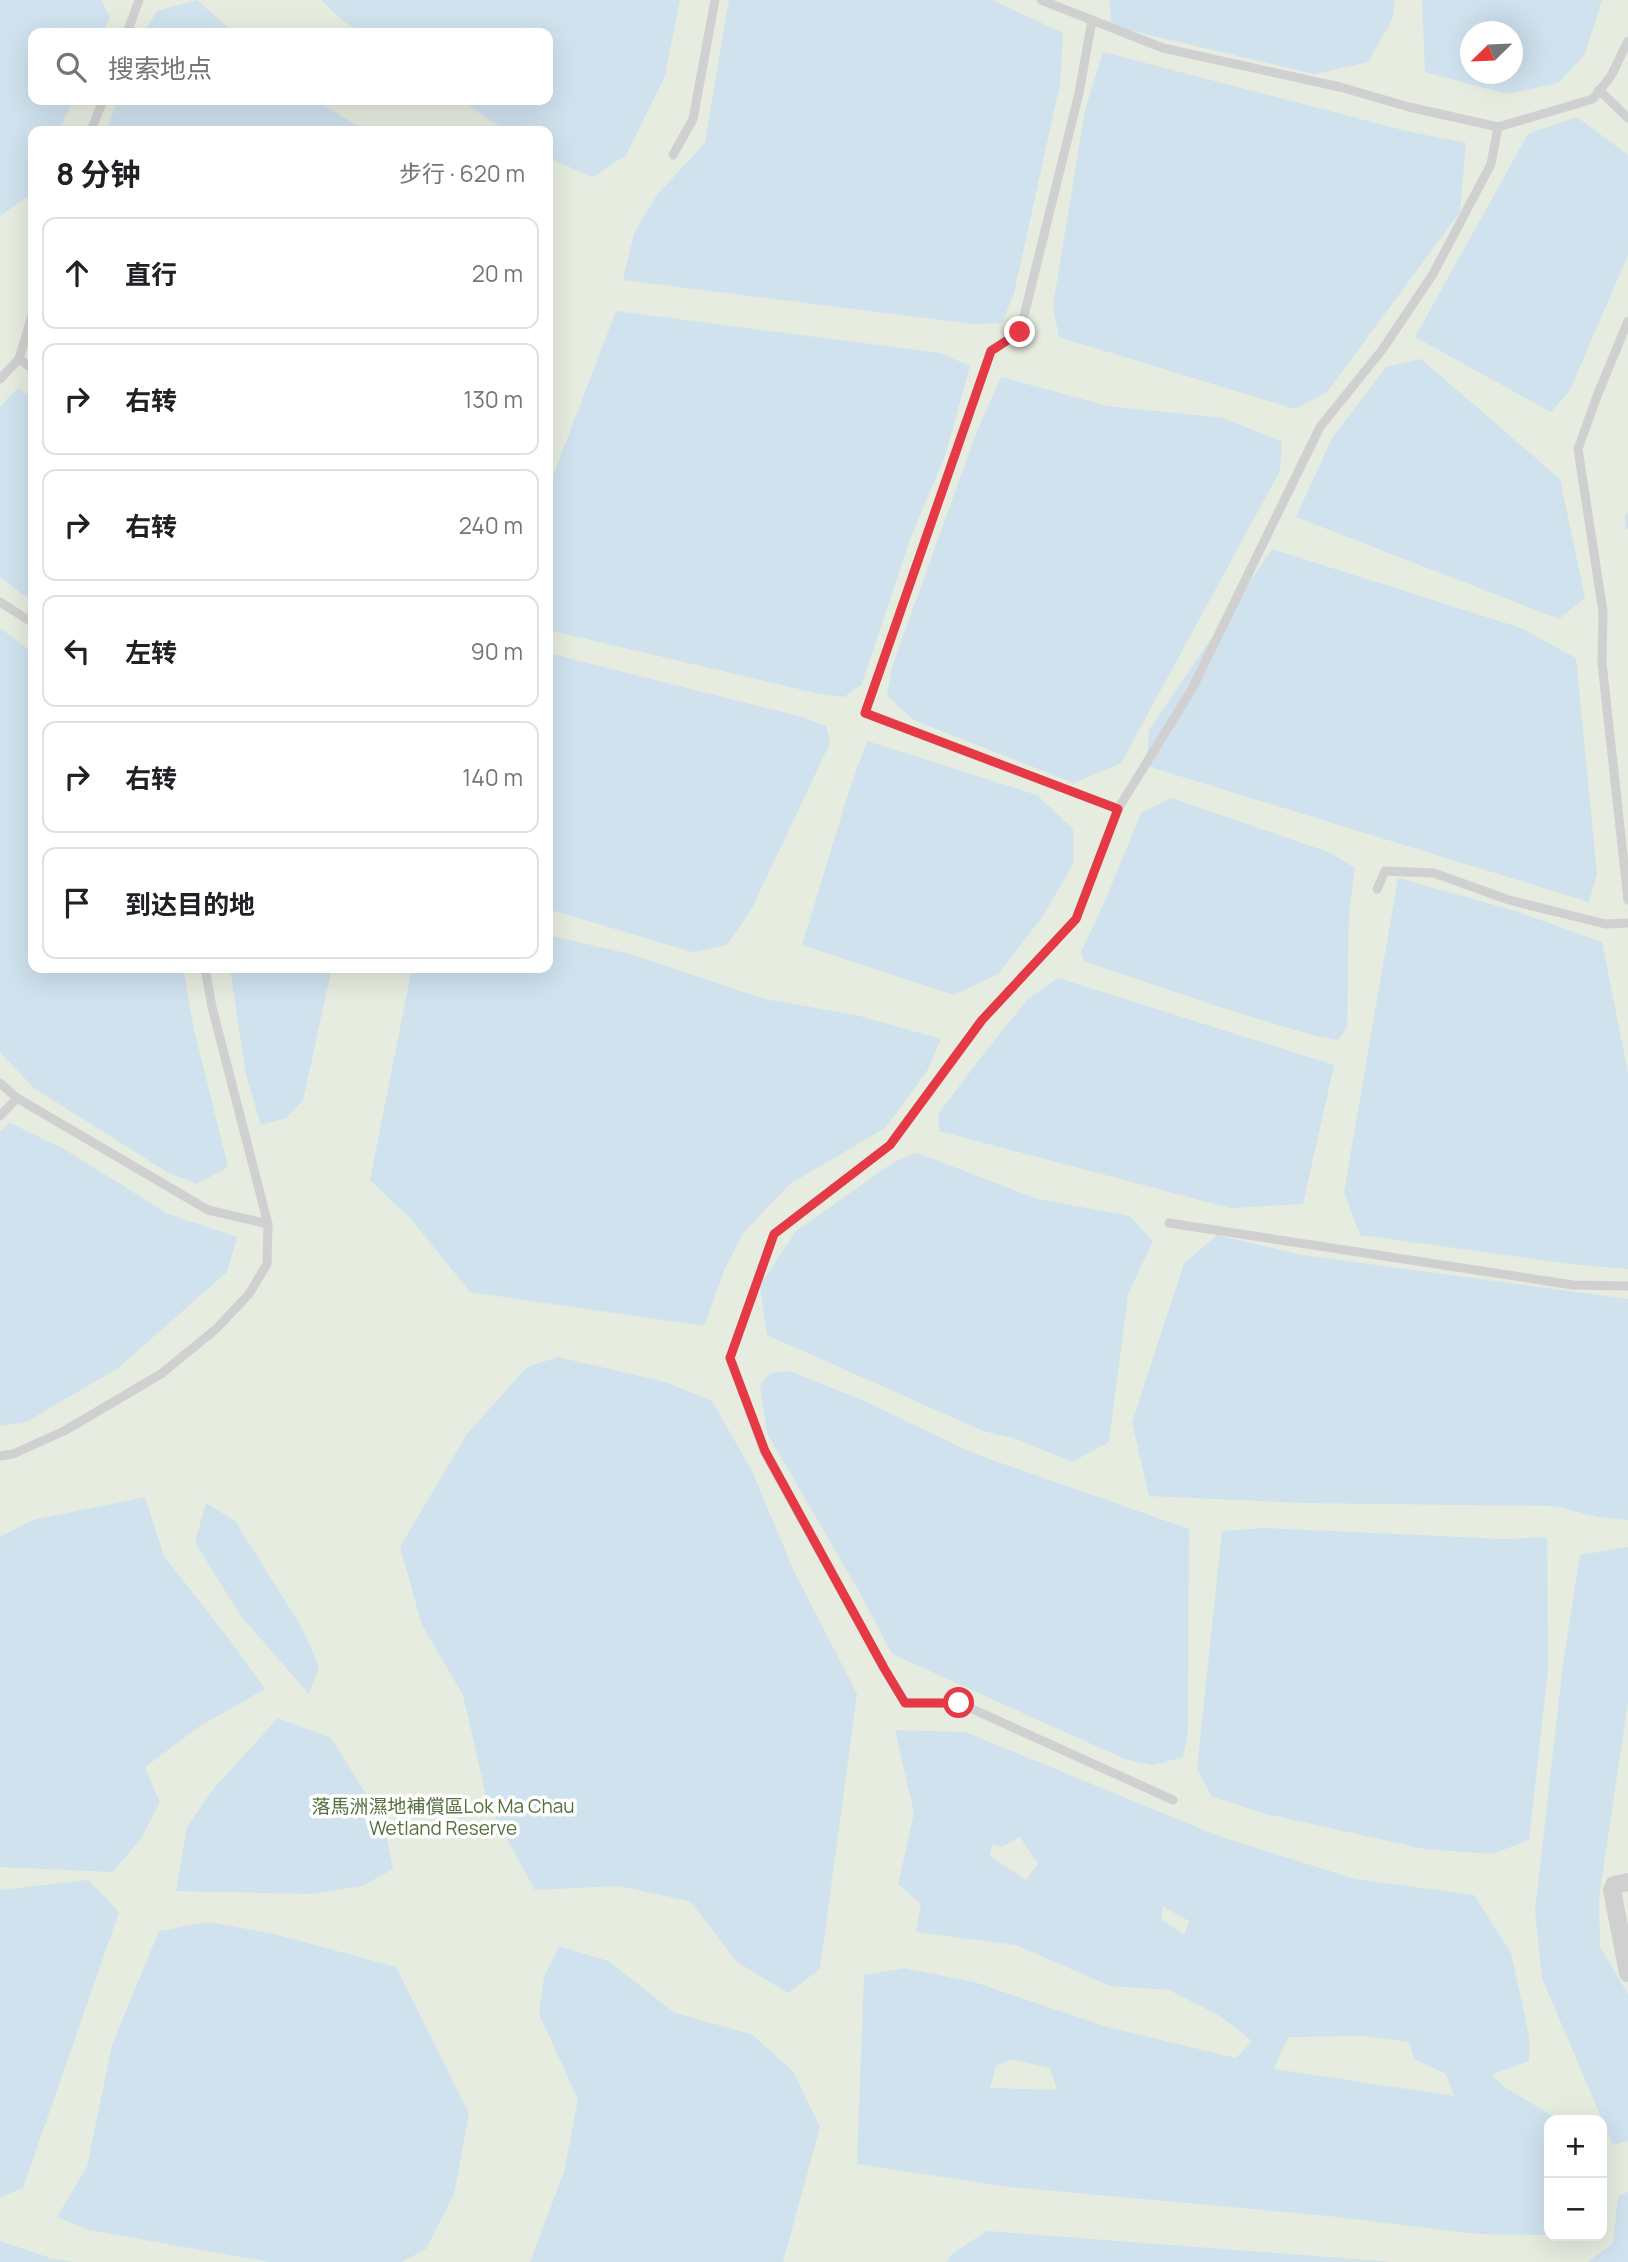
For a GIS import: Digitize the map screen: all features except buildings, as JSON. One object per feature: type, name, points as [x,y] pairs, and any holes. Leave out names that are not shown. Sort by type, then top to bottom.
[{"type":"street","points":[[1624,1882],[1615,1885],[1612,1890],[1628,1973]]},
{"type":"lane","points":[[129,28],[139,0]]},
{"type":"lane","points":[[673,155],[693,119],[715,0]]},
{"type":"lane","points":[[1041,0],[1163,48],[1340,87],[1409,107],[1498,127],[1593,99],[1611,76],[1628,41]]},
{"type":"lane","points":[[1091,20],[1079,93],[1020,332],[991,351],[865,713],[1118,809]]},
{"type":"lane","points":[[1599,90],[1628,118]]},
{"type":"lane","points":[[93,126],[101,105]]},
{"type":"lane","points":[[1173,1800],[959,1703],[905,1703],[765,1451],[730,1358],[774,1234],[890,1145],[982,1020],[1076,919],[1118,809],[1192,689],[1320,427],[1382,351],[1433,274],[1491,164],[1498,127]]},
{"type":"lane","points":[[1628,321],[1578,449],[1603,612],[1602,663],[1628,900]]},
{"type":"lane","points":[[0,379],[19,359],[28,329]]},
{"type":"lane","points":[[19,359],[28,365]]},
{"type":"lane","points":[[0,602],[28,620]]},
{"type":"lane","points":[[1377,889],[1385,872],[1434,873],[1509,900],[1605,923],[1628,923]]},
{"type":"lane","points":[[0,1456],[13,1454],[64,1431],[161,1374],[216,1329],[248,1294],[267,1264],[268,1224],[212,1007],[206,973]]},
{"type":"lane","points":[[0,1083],[17,1098],[208,1210],[268,1224]]},
{"type":"lane","points":[[0,1116],[17,1098]]},
{"type":"lane","points":[[1170,1223],[1560,1283],[1628,1286]]},
{"type":"green space","name":"落馬洲濕地補償區Lok Ma Chau Wetland Reserve","points":[[0,0],[1628,0],[1628,2262],[0,2262]]},
{"type":"water","points":[[0,0],[101,0],[110,17],[104,28],[28,28],[28,105],[71,105],[61,126],[28,126],[28,196],[0,216]]},
{"type":"water","points":[[197,0],[228,28],[147,28],[157,11]]},
{"type":"water","points":[[321,0],[680,0],[665,76],[626,155],[593,177],[553,160],[553,126],[499,126],[468,105],[553,105],[553,28],[354,28]]},
{"type":"water","points":[[729,0],[992,0],[1063,33],[1060,84],[1014,293],[1002,323],[973,324],[623,280],[634,233],[657,195],[705,143]]},
{"type":"water","points":[[1109,0],[1395,0],[1392,20],[1368,62],[1314,74],[1112,26]]},
{"type":"water","points":[[1422,0],[1602,0],[1585,54],[1558,83],[1507,94],[1470,84],[1523,84],[1523,21],[1460,21],[1460,81],[1425,72]]},
{"type":"water","points":[[1103,52],[1410,132],[1466,143],[1460,212],[1327,392],[1295,409],[1059,337],[1053,306],[1085,111]]},
{"type":"water","points":[[115,105],[323,105],[358,126],[109,126]]},
{"type":"water","points":[[1577,117],[1628,155],[1628,255],[1570,390],[1551,412],[1415,337],[1528,134]]},
{"type":"water","points":[[616,311],[940,353],[970,366],[946,453],[911,537],[862,684],[844,697],[820,694],[553,631],[553,476]]},
{"type":"water","points":[[1421,359],[1560,479],[1585,598],[1559,619],[1296,517],[1332,438],[1386,367]]},
{"type":"water","points":[[1001,377],[1107,406],[1223,418],[1282,442],[1280,471],[1121,763],[1074,783],[914,720],[887,696],[892,667],[977,431]]},
{"type":"water","points":[[18,388],[28,395],[28,598],[0,577],[0,407]]},
{"type":"water","points":[[1272,549],[1521,628],[1576,658],[1597,874],[1589,902],[1147,766],[1149,730]]},
{"type":"water","points":[[0,628],[28,649],[28,973],[184,973],[194,1030],[228,1167],[197,1184],[167,1172],[34,1088],[0,1052]]},
{"type":"water","points":[[553,654],[802,717],[826,726],[830,743],[751,910],[727,945],[692,952],[553,910]]},
{"type":"water","points":[[867,741],[1037,795],[1073,829],[1073,864],[1043,916],[998,974],[954,995],[802,945]]},
{"type":"water","points":[[1171,798],[1331,853],[1355,868],[1349,912],[1347,1027],[1338,1040],[1315,1036],[1219,1007],[1084,961],[1081,952],[1141,813]]},
{"type":"water","points":[[1398,878],[1512,910],[1602,942],[1628,1073],[1628,1269],[1571,1264],[1360,1235],[1344,1192]]},
{"type":"water","points":[[553,936],[630,954],[764,999],[856,1015],[941,1039],[927,1071],[885,1128],[790,1184],[744,1232],[725,1268],[704,1326],[470,1292],[411,1219],[370,1180],[411,973],[553,973]]},
{"type":"water","points":[[231,973],[331,973],[303,1100],[286,1118],[261,1125],[246,1075]]},
{"type":"water","points":[[1058,978],[1334,1065],[1303,1204],[1230,1208],[939,1131],[939,1113],[985,1052],[1028,999]]},
{"type":"water","points":[[10,1123],[64,1149],[168,1214],[237,1237],[227,1272],[118,1368],[26,1422],[0,1426],[0,1132]]},
{"type":"water","points":[[917,1153],[1038,1199],[1129,1216],[1153,1241],[1128,1294],[1109,1442],[1072,1462],[1017,1439],[983,1431],[767,1335],[760,1285],[796,1231],[894,1162]]},
{"type":"water","points":[[1217,1235],[1302,1255],[1628,1299],[1628,1520],[1598,1517],[1555,1506],[1306,1503],[1149,1496],[1132,1422],[1184,1264]]},
{"type":"water","points":[[558,1357],[665,1382],[712,1401],[752,1471],[793,1569],[857,1694],[820,1969],[788,1993],[737,1962],[690,1901],[618,1886],[535,1890],[488,1804],[463,1695],[422,1625],[400,1547],[467,1434],[527,1367]]},
{"type":"water","points":[[789,1371],[864,1401],[975,1454],[1189,1529],[1188,1730],[1183,1757],[1153,1765],[1125,1759],[892,1654],[860,1593],[767,1433],[760,1384],[770,1374]]},
{"type":"water","points":[[145,1497],[164,1556],[265,1689],[200,1726],[145,1767],[160,1803],[140,1840],[112,1872],[0,1867],[0,1537],[33,1520]]},
{"type":"water","points":[[206,1503],[235,1521],[302,1628],[319,1667],[309,1694],[240,1615],[195,1542]]},
{"type":"water","points":[[1265,1528],[1504,1539],[1547,1537],[1548,1669],[1529,1840],[1492,1854],[1425,1849],[1267,1814],[1212,1797],[1197,1768],[1222,1531]]},
{"type":"water","points":[[1628,1547],[1628,1702],[1599,1898],[1600,1947],[1628,1994],[1628,2141],[1613,2145],[1607,2131],[1607,2115],[1600,2115],[1542,1978],[1535,1911],[1563,1664],[1580,1555]]},
{"type":"water","points":[[278,1718],[331,1738],[383,1821],[393,1869],[362,1886],[310,1894],[176,1891],[187,1827],[215,1787]]},
{"type":"water","points":[[895,1730],[965,1732],[1221,1837],[1355,1879],[1474,1895],[1511,1953],[1529,2036],[1529,2061],[1491,2075],[1506,2088],[1552,2115],[1544,2115],[1544,2235],[1477,2234],[1329,2216],[1010,2187],[857,2164],[864,1975],[904,1968],[977,1983],[1107,2027],[1236,2058],[1252,2041],[1220,2016],[1169,1990],[1110,1986],[1016,1945],[916,1932],[921,1904],[898,1884],[914,1813]],"holes":[[[1020,1837],[1038,1864],[1026,1880],[990,1856],[992,1845],[1002,1847]],[[1162,1906],[1189,1921],[1184,1935],[1162,1920]],[[1365,2036],[1409,2042],[1414,2059],[1446,2074],[1454,2096],[1274,2069],[1288,2037]],[[1011,2059],[1050,2068],[1057,2090],[990,2088],[996,2066]]]},
{"type":"water","points":[[88,1880],[119,1912],[23,2188],[0,2197],[0,1890]]},
{"type":"water","points":[[210,1922],[274,1934],[396,1967],[469,2114],[454,2194],[426,2249],[401,2262],[269,2262],[89,2230],[57,2217],[87,2167],[112,2045],[159,1931]]},
{"type":"water","points":[[559,1946],[608,1961],[675,2013],[751,2034],[793,2071],[820,2127],[783,2262],[530,2262],[564,2172],[578,2099],[539,2014],[544,1977]]},
{"type":"water","points":[[1628,2192],[1628,2262],[1588,2262],[1613,2243],[1618,2196]]},
{"type":"water","points":[[987,2231],[1394,2262],[946,2262],[952,2254]]},
{"type":"water","points":[[0,2241],[50,2258],[75,2262],[0,2262]]},
{"type":"waterway","points":[[1628,517],[1628,526]]},
{"type":"route","points":[[959,1703],[905,1703],[765,1451],[730,1358],[774,1234],[890,1145],[982,1020],[1076,919],[1118,809],[865,713],[991,351],[1020,332]]}]
